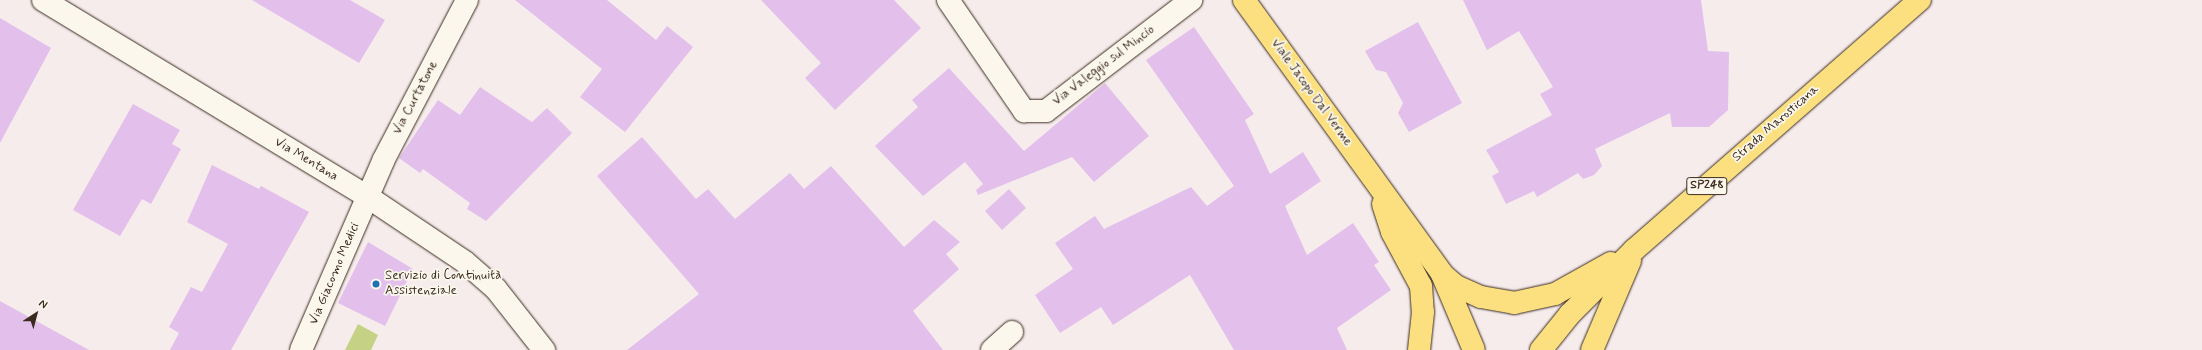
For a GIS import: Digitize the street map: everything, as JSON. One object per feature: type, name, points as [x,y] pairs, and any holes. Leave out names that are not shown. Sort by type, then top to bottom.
[{"type":"main road","name":"Viale Jacopo Dal Verme","points":[[1244,0],[1442,274],[1474,350]]},
{"type":"main road","name":"Strada Marosticana","points":[[1541,350],[1570,314],[1634,250],[1920,0]]},
{"type":"main road","name":"Viale Jacopo Dal Verme","points":[[1377,186],[1392,232],[1421,286],[1423,312],[1419,350]]},
{"type":"main road","name":"Strada Marosticana","points":[[1442,274],[1456,286],[1481,297],[1499,302],[1526,301],[1555,294],[1634,250]]},
{"type":"main road","name":"Strada Marosticana","points":[[1592,350],[1634,250]]},
{"type":"street","name":"Via Mentana","points":[[42,0],[368,197],[470,267],[496,289],[544,350]]},
{"type":"street","name":"Via Curtatone","points":[[368,197],[384,159],[467,0]]},
{"type":"street","name":"Via Valeggio sul Mincio","points":[[948,0],[1024,110],[1046,111],[1191,0]]},
{"type":"street","name":"Via Giacomo Medici","points":[[301,350],[368,197]]},
{"type":"street","points":[[992,350],[1012,332]]},
{"type":"green space","points":[[358,324],[378,335],[371,350],[345,350]]},
{"type":"building","points":[[252,0],[350,0],[385,20],[359,63]]},
{"type":"building","points":[[515,0],[607,0],[656,40],[667,26],[693,47],[625,132],[580,97],[602,69]]},
{"type":"building","points":[[761,0],[894,0],[921,28],[835,110],[805,78],[821,63]]},
{"type":"building","points":[[1463,0],[1701,0],[1708,51],[1729,52],[1728,110],[1709,127],[1672,127],[1670,113],[1595,149],[1602,166],[1594,175],[1583,179],[1578,173],[1537,197],[1534,191],[1506,204],[1492,176],[1499,172],[1486,150],[1552,115],[1540,94],[1553,87],[1519,31],[1487,50]]},
{"type":"building","points":[[0,18],[51,48],[0,143]]},
{"type":"building","points":[[1418,22],[1462,103],[1409,132],[1398,113],[1403,103],[1386,72],[1376,70],[1365,51]]},
{"type":"building","points":[[1194,27],[1254,114],[1245,120],[1270,174],[1303,152],[1321,181],[1285,206],[1307,255],[1353,223],[1379,262],[1374,265],[1391,290],[1337,328],[1347,350],[1234,350],[1190,275],[1113,325],[1101,307],[1060,333],[1035,295],[1073,269],[1055,243],[1095,216],[1104,229],[1191,187],[1207,206],[1234,186],[1146,60]]},
{"type":"building","points":[[949,68],[1024,151],[1105,83],[1149,136],[1094,182],[1072,157],[978,195],[976,190],[983,184],[965,162],[923,196],[875,146],[918,107],[912,100]]},
{"type":"building","points":[[480,87],[532,122],[547,108],[572,133],[486,221],[467,209],[470,203],[423,169],[420,173],[399,158],[438,100],[460,115]]},
{"type":"building","points":[[133,104],[180,130],[172,144],[181,149],[151,204],[142,199],[120,236],[73,210]]},
{"type":"building","points":[[642,137],[696,199],[708,189],[735,219],[790,173],[804,189],[831,166],[904,247],[934,220],[960,242],[946,254],[959,269],[913,311],[943,350],[627,350],[699,294],[597,176]]},
{"type":"building","points":[[212,165],[259,189],[261,186],[309,212],[231,350],[170,350],[179,333],[169,327],[191,287],[202,292],[228,244],[187,222]]},
{"type":"building","points":[[1009,189],[1026,208],[1002,230],[985,211]]},
{"type":"building","name":"Servizio di Continuità Assistenziale","points":[[368,242],[413,269],[385,326],[338,303]]},
{"type":"building","points":[[0,301],[89,350],[0,350]]},
{"type":"place","name":"Servizio di Continuità Assistenziale","points":[[376,284]]}]
